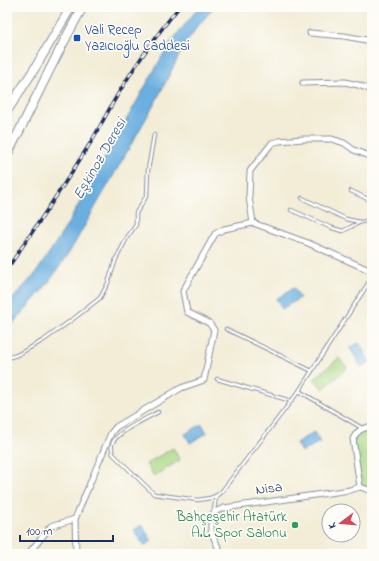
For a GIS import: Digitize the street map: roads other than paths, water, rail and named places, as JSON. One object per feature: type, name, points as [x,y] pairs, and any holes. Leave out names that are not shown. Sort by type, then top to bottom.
[{"type":"main road","points":[[7,156],[66,37],[83,7]]},
{"type":"main road","points":[[7,111],[35,68],[70,8]]},
{"type":"street","points":[[310,33],[344,36],[372,41]]},
{"type":"street","points":[[303,83],[345,82],[372,90]]},
{"type":"street","points":[[253,223],[249,197],[250,171],[272,143],[303,139],[332,139],[344,143],[354,150],[367,155],[372,154]]},
{"type":"street","points":[[76,554],[75,519],[111,434],[116,427],[181,388],[204,380],[214,330],[209,323],[187,312],[183,291],[215,234],[224,229],[253,223],[308,243],[372,270]]},
{"type":"street","points":[[372,426],[363,428],[356,433],[353,439],[360,487],[372,491]]},
{"type":"street","name":"Nisa","points":[[214,512],[224,508],[350,490],[360,487]]},
{"type":"street","points":[[214,512],[211,522],[211,531],[221,554]]},
{"type":"street","points":[[28,554],[51,526],[75,519]]},
{"type":"lane","points":[[7,358],[17,355],[44,340],[100,298],[108,283],[116,259],[128,236],[136,225],[136,213],[147,195],[148,170],[154,135]]},
{"type":"lane","points":[[351,191],[372,201]]},
{"type":"lane","points":[[302,198],[346,219],[360,222]]},
{"type":"lane","points":[[291,210],[332,228],[343,231],[360,222],[369,220],[372,221]]},
{"type":"lane","points":[[158,412],[123,432],[116,438],[111,448],[113,454],[154,494],[198,500],[216,496],[222,491],[299,391],[371,279]]},
{"type":"lane","points":[[226,329],[312,371]]},
{"type":"lane","points":[[217,379],[291,401]]},
{"type":"lane","points":[[299,391],[363,428]]},
{"type":"lane","points":[[214,512],[216,496]]},
{"type":"water","points":[[199,7],[214,7],[184,46],[156,101],[69,253],[46,286],[7,330],[7,305],[36,273],[66,227],[168,46]]},
{"type":"water","points":[[294,288],[300,298],[282,309],[276,299]]},
{"type":"water","points":[[359,343],[370,362],[361,367],[350,348]]},
{"type":"water","points":[[202,424],[207,433],[190,443],[185,434]]},
{"type":"water","points":[[314,432],[320,442],[301,452],[296,443]]},
{"type":"water","points":[[142,525],[152,541],[144,546],[134,530]]},
{"type":"railway","points":[[7,269],[81,158],[134,68],[179,7]]},
{"type":"place","name":"Vali Recep Yazıcıoğlu Caddesi","points":[[77,38]]},
{"type":"place","name":"Bahçeşehir Atatürk A.L. Spor Salonu","points":[[295,525]]},
{"type":"water label","name":"Eşkinoz Deresi","points":[[100,159]]}]
